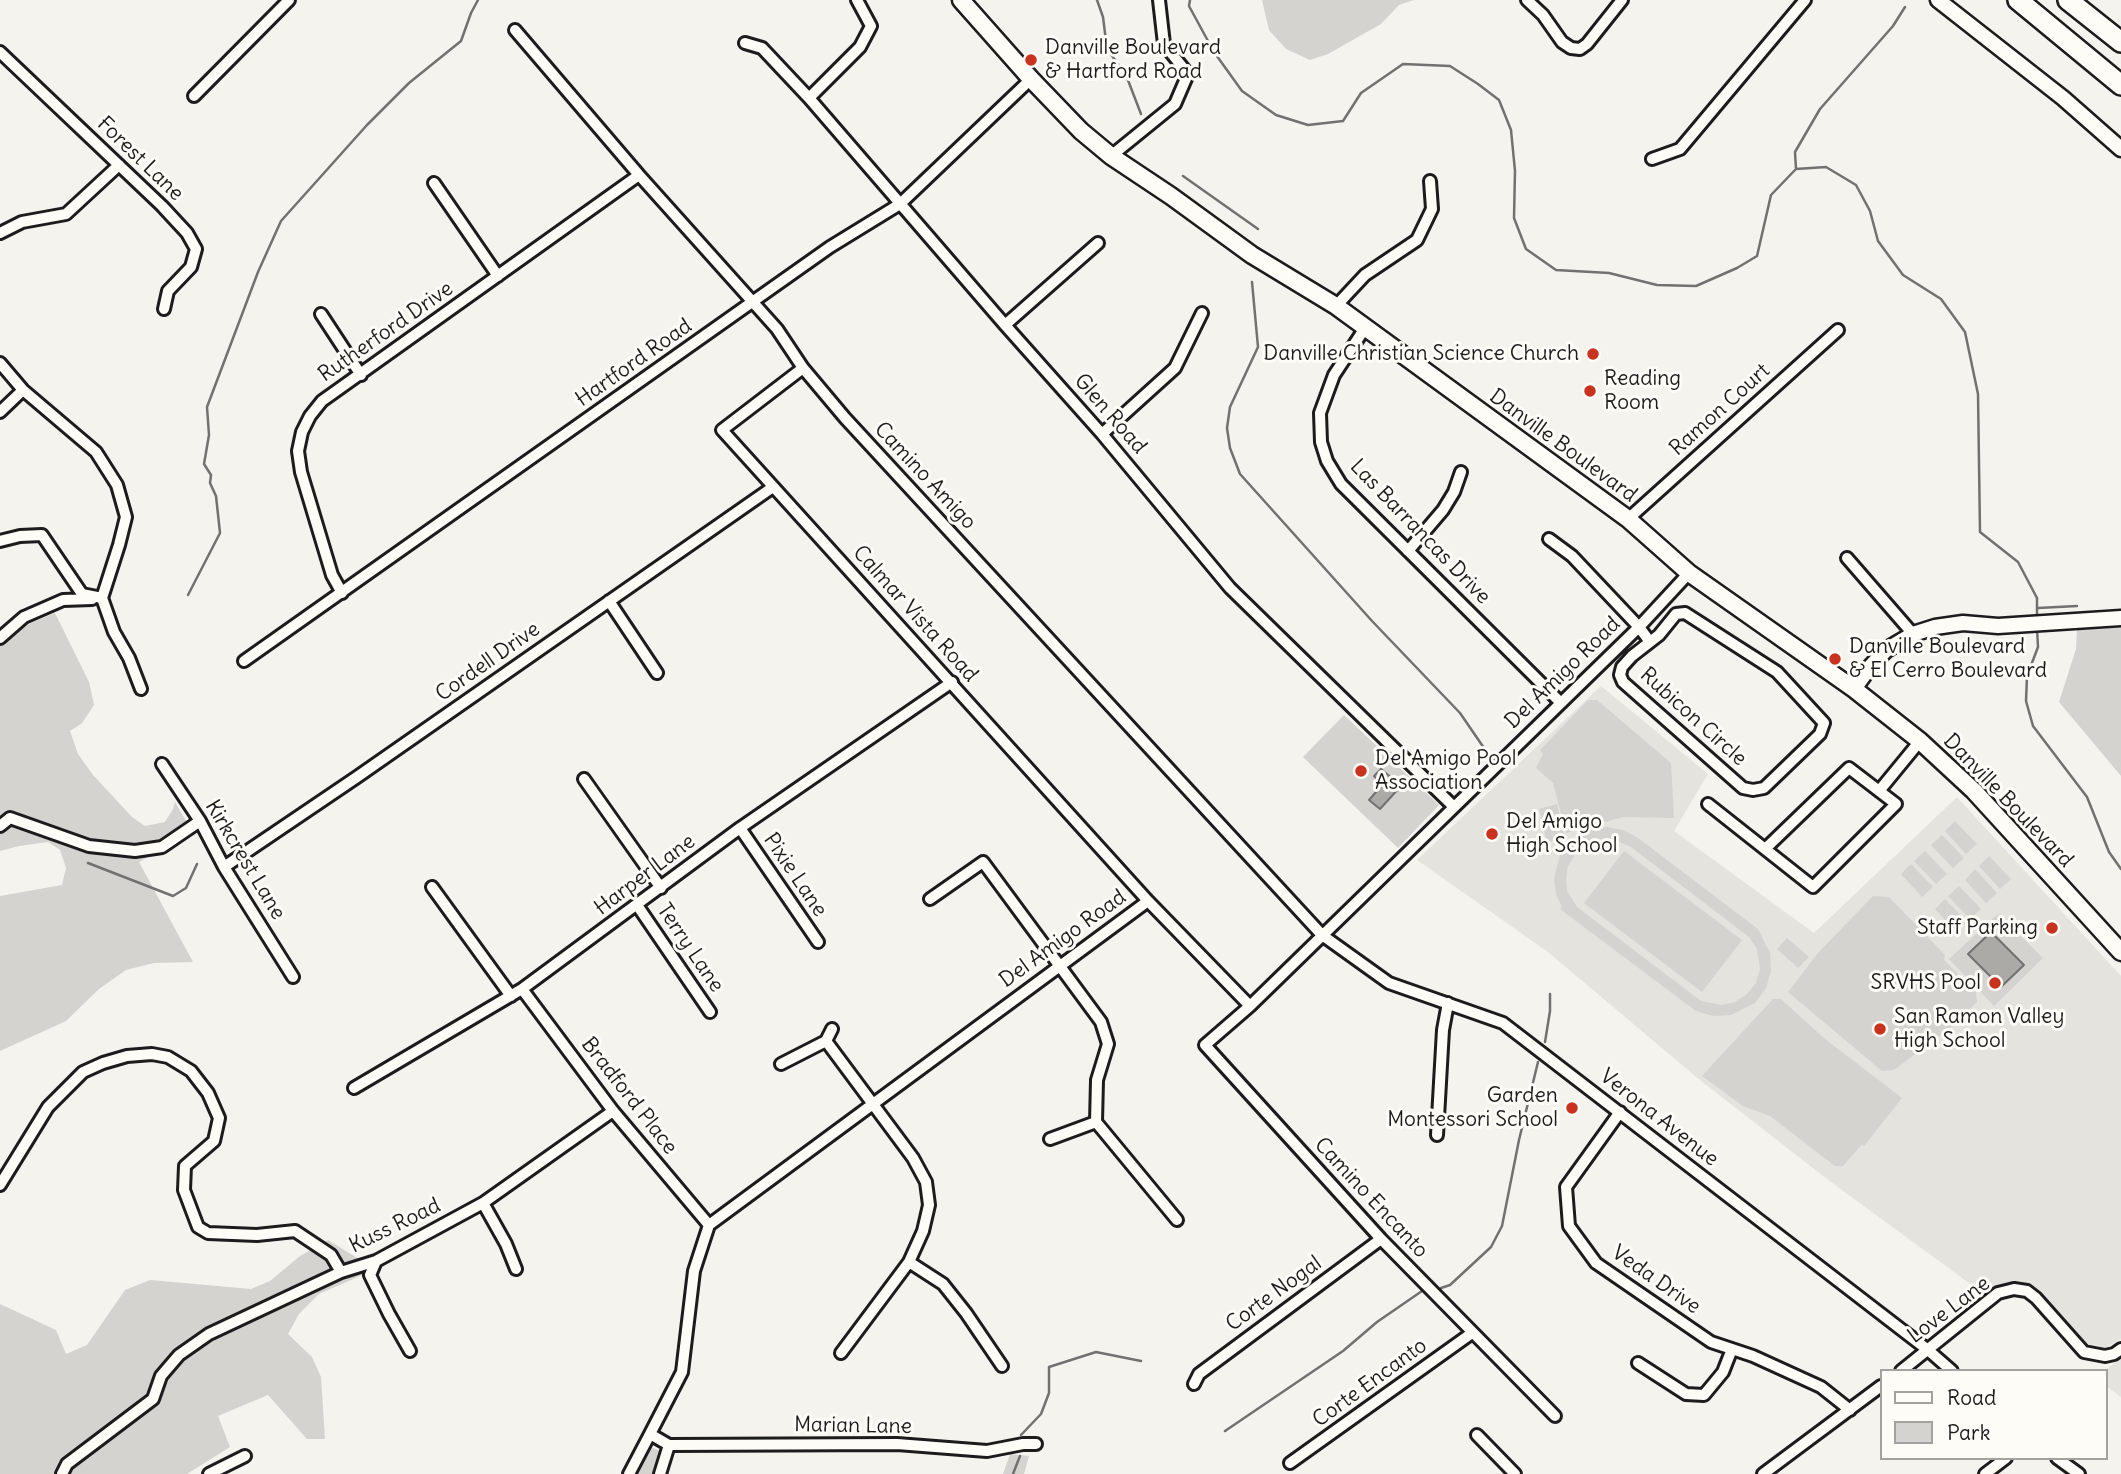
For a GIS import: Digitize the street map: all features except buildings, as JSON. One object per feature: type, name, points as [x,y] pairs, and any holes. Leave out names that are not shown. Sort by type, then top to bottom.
[{"type":"highway","points":[[2018,0],[2121,85]]},
{"type":"highway","points":[[2068,0],[2121,42]]},
{"type":"main road","name":"Danville Boulevard","points":[[961,0],[1031,79],[1081,131],[1111,156],[1252,255],[1336,306],[1628,519],[1689,573],[1854,690],[1920,741],[1974,791],[2121,951]]},
{"type":"street","points":[[194,96],[289,0]]},
{"type":"street","points":[[809,98],[860,47],[871,26],[857,0]]},
{"type":"street","points":[[1111,156],[1175,104],[1188,74],[1164,44],[1159,0]]},
{"type":"street","points":[[1527,0],[1562,42],[1571,48],[1580,49],[1622,0]]},
{"type":"street","points":[[1652,159],[1680,149],[1805,0]]},
{"type":"street","points":[[1938,0],[2063,98],[2121,149]]},
{"type":"street","name":"Camino Amigo","points":[[515,30],[639,176],[777,329],[803,368],[845,418],[1322,935]]},
{"type":"street","name":"Glen Road","points":[[745,43],[762,48],[809,98],[1004,325],[1102,434],[1230,588],[1453,806]]},
{"type":"street","name":"Forest Lane","points":[[0,52],[187,233],[196,249],[191,267],[168,291],[164,309]]},
{"type":"street","name":"Hartford Road","points":[[244,662],[830,247],[900,204],[1031,79]]},
{"type":"street","points":[[0,233],[22,222],[66,214],[118,165]]},
{"type":"street","name":"Rutherford Drive","points":[[342,593],[332,575],[301,472],[298,451],[302,432],[310,416],[322,401],[639,176]]},
{"type":"street","points":[[1336,306],[1365,275],[1417,240],[1432,209],[1430,181]]},
{"type":"street","points":[[434,183],[498,276]]},
{"type":"street","points":[[1004,325],[1098,243]]},
{"type":"street","points":[[1102,434],[1175,368],[1202,313]]},
{"type":"street","points":[[321,314],[361,375]]},
{"type":"street","name":"Las Barrancas Drive","points":[[1365,328],[1334,375],[1320,412],[1321,442],[1327,461],[1341,484],[1560,702]]},
{"type":"street","name":"Ramon Court","points":[[1628,519],[1838,330]]},
{"type":"street","points":[[0,363],[23,390],[96,452],[117,485],[126,517],[120,545],[102,598],[114,632],[129,658],[141,689]]},
{"type":"street","name":"Calmar Vista Road","points":[[803,368],[722,430],[1148,901]]},
{"type":"street","points":[[0,412],[23,390]]},
{"type":"street","points":[[1408,551],[1443,510],[1454,492],[1461,472]]},
{"type":"street","name":"Cordell Drive","points":[[224,867],[358,777],[773,487]]},
{"type":"street","points":[[0,541],[20,536],[43,536],[82,594],[102,598]]},
{"type":"street","name":"Rubicon Circle","points":[[1549,539],[1572,556],[1650,642]]},
{"type":"street","points":[[1847,558],[1913,634]]},
{"type":"street","name":"Del Amigo Road","points":[[709,1225],[1148,901],[1250,1006],[1639,627],[1689,573]]},
{"type":"street","points":[[0,638],[24,617],[63,600],[102,598]]},
{"type":"street","points":[[609,601],[657,673]]},
{"type":"street","name":"Rubicon Circle","points":[[1685,613],[1693,617],[1777,672],[1824,723],[1820,734],[1764,788],[1743,788],[1623,682],[1620,676],[1622,667],[1650,642],[1676,614],[1685,613]]},
{"type":"street","points":[[1854,690],[1886,650],[1913,634],[1946,624],[1998,625],[2121,618]]},
{"type":"street","name":"Harper Lane","points":[[354,1088],[522,989],[740,828],[952,682]]},
{"type":"street","points":[[1879,791],[1920,741]]},
{"type":"street","name":"Kirkcrest Lane","points":[[162,764],[200,821],[224,867],[293,977]]},
{"type":"street","points":[[1709,804],[1765,849],[1813,887],[1896,804],[1849,768],[1765,849]]},
{"type":"street","points":[[584,779],[661,888]]},
{"type":"street","points":[[0,826],[10,818],[89,846],[135,851],[162,847],[200,821]]},
{"type":"street","name":"Pixie Lane","points":[[740,828],[818,943]]},
{"type":"street","points":[[930,899],[983,862],[1101,1022],[1108,1044],[1097,1080],[1096,1122],[1177,1220]]},
{"type":"street","points":[[432,887],[511,996]]},
{"type":"street","name":"Terry Lane","points":[[637,905],[710,1012]]},
{"type":"street","name":"Verona Avenue","points":[[1322,935],[1389,983],[1503,1023],[1950,1369]]},
{"type":"street","name":"Bradford Place","points":[[522,989],[613,1111],[709,1225]]},
{"type":"street","points":[[1437,1135],[1443,1030],[1448,1003]]},
{"type":"street","name":"Camino Encanto","points":[[1250,1006],[1205,1045],[1381,1239],[1555,1416]]},
{"type":"street","points":[[781,1064],[826,1041],[832,1029]]},
{"type":"street","points":[[826,1041],[913,1158],[926,1182],[929,1205],[923,1231],[909,1262],[841,1353]]},
{"type":"street","name":"Kuss Road","points":[[0,1185],[48,1107],[83,1072],[127,1056],[152,1054],[168,1057],[191,1071],[208,1094],[219,1118],[214,1141],[185,1166],[184,1191],[198,1227],[208,1233],[257,1235],[295,1231],[331,1255],[341,1272],[376,1261],[483,1203],[613,1111]]},
{"type":"street","name":"Veda Drive","points":[[1620,1112],[1566,1187],[1569,1226],[1596,1263],[1712,1342],[1822,1387],[1850,1410]]},
{"type":"street","points":[[1049,1139],[1096,1122]]},
{"type":"street","points":[[483,1203],[506,1244],[516,1269]]},
{"type":"street","points":[[629,1474],[682,1372],[694,1270],[709,1225]]},
{"type":"street","name":"Corte Nogal","points":[[1194,1384],[1199,1374],[1381,1239]]},
{"type":"street","points":[[376,1261],[370,1275],[410,1351]]},
{"type":"street","points":[[909,1262],[943,1284],[1002,1366]]},
{"type":"street","points":[[62,1474],[67,1464],[153,1399],[161,1376],[179,1355],[209,1334],[341,1272]]},
{"type":"street","name":"Love Lane","points":[[1904,1369],[1998,1293],[2014,1289],[2026,1291],[2036,1298],[2084,1352],[2105,1356],[2121,1349]]},
{"type":"street","name":"Corte Encanto","points":[[1290,1463],[1472,1333]]},
{"type":"street","points":[[1637,1363],[1686,1394],[1704,1395],[1723,1372],[1732,1349]]},
{"type":"street","points":[[1763,1474],[1880,1387]]},
{"type":"street","points":[[650,1434],[669,1445],[660,1474]]},
{"type":"street","points":[[1477,1435],[1515,1474]]},
{"type":"street","name":"Marian Lane","points":[[669,1445],[897,1444],[987,1451],[1028,1443],[1036,1444]]},
{"type":"street","points":[[209,1474],[245,1456]]},
{"type":"street","points":[[1985,1474],[2003,1460]]},
{"type":"street","points":[[2060,1460],[2079,1474]]},
{"type":"shaded area","name":"San Ramon Valley High School","points":[[1601,686],[1708,774],[1674,831],[1814,933],[1957,797],[2121,976],[2121,1339],[2105,1348],[2097,1349],[2081,1343],[2039,1290],[2032,1285],[2019,1281],[2006,1283],[1984,1294],[1831,1182],[1701,1081],[1548,952],[1417,860]]},
{"type":"shaded area","points":[[1381,769],[1401,786],[1380,809],[1369,800],[1382,785],[1374,776]]},
{"type":"shaded area","points":[[1991,932],[2024,965],[2001,987],[1968,954]]},
{"type":"shaded area","points":[[2121,1358],[2121,1397],[2107,1386],[2107,1369]]},
{"type":"green space","points":[[1262,0],[1414,0],[1399,5],[1381,24],[1328,54],[1310,60],[1286,49],[1269,30]]},
{"type":"green space","points":[[55,613],[89,682],[94,705],[82,723],[70,731],[78,754],[93,775],[132,817],[145,826],[165,822],[175,802],[193,833],[139,862],[193,962],[154,963],[126,970],[99,989],[66,1021],[0,1051],[0,896],[62,885],[66,868],[60,850],[48,842],[0,851],[0,641]]},
{"type":"green space","points":[[2121,627],[2121,776],[2059,702],[2076,649],[2077,630]]},
{"type":"green space","points":[[1588,700],[1597,700],[1671,763],[1674,818],[1623,817],[1566,833],[1553,783],[1536,768],[1543,754],[1540,750]]},
{"type":"green space","name":"Del Amigo Pool Association","points":[[1344,715],[1439,805],[1398,848],[1303,757]]},
{"type":"green space","points":[[1557,804],[1565,838],[1547,842],[1539,809]]},
{"type":"green space","points":[[1955,821],[1977,844],[1966,854],[1945,831]]},
{"type":"green space","points":[[1607,827],[1623,830],[1638,838],[1758,929],[1770,953],[1771,971],[1766,988],[1755,1003],[1731,1015],[1713,1016],[1696,1011],[1560,909],[1562,907],[1556,894],[1554,878],[1560,855],[1576,837],[1591,829]],"holes":[[[1613,839],[1631,847],[1749,937],[1757,949],[1760,969],[1756,983],[1747,994],[1735,1002],[1722,1005],[1701,1001],[1577,907],[1567,891],[1568,866],[1578,850],[1588,843]]]},
{"type":"green space","points":[[1942,835],[1964,858],[1953,868],[1931,845]]},
{"type":"green space","points":[[1624,851],[1742,940],[1702,992],[1584,903]]},
{"type":"green space","points":[[1925,851],[1947,874],[1936,884],[1914,861]]},
{"type":"green space","points":[[1989,856],[2011,879],[2000,889],[1979,866]]},
{"type":"green space","points":[[1911,864],[1933,887],[1922,897],[1901,874]]},
{"type":"green space","points":[[1975,869],[1997,893],[1986,903],[1965,880]]},
{"type":"green space","points":[[1959,886],[1981,909],[1970,919],[1948,896]]},
{"type":"green space","points":[[1873,896],[1889,897],[1945,955],[1944,960],[1976,993],[1977,1002],[1949,1029],[1894,1070],[1882,1071],[1788,992],[1818,953]]},
{"type":"green space","points":[[1945,899],[1967,922],[1956,932],[1935,909]]},
{"type":"green space","name":"SRVHS Pool","points":[[1998,914],[2043,958],[1994,1006],[1949,959]]},
{"type":"green space","points":[[1787,938],[1809,957],[1798,968],[1777,949]]},
{"type":"green space","points":[[1773,999],[1781,999],[1825,1039],[1902,1098],[1864,1146],[1862,1144],[1843,1166],[1835,1166],[1770,1116],[1743,1106],[1702,1076]]},
{"type":"green space","points":[[328,1240],[362,1261],[367,1273],[319,1294],[299,1314],[288,1334],[312,1357],[321,1377],[325,1439],[307,1439],[268,1395],[218,1416],[230,1447],[187,1474],[0,1474],[0,1304],[56,1330],[66,1354],[87,1345],[125,1290],[150,1280],[251,1289],[270,1281],[300,1256]]},
{"type":"green space","points":[[649,1446],[660,1451],[656,1474],[637,1474]]},
{"type":"green space","points":[[1010,1454],[1029,1456],[1024,1474],[1003,1474]]},
{"type":"waterway","points":[[188,595],[220,533],[216,496],[210,483],[211,475],[204,464],[209,435],[207,407],[258,272],[281,221],[367,125],[409,83],[461,41],[478,0]]},
{"type":"waterway","points":[[1097,0],[1103,17],[1107,49],[1126,75],[1141,114]]},
{"type":"waterway","points":[[1190,0],[1189,6],[1214,52],[1242,91],[1276,115],[1308,125],[1343,121],[1361,93],[1403,64],[1450,66],[1478,84],[1499,100],[1511,130],[1515,171],[1514,218],[1526,249],[1556,270],[1609,273],[1657,285],[1696,286],[1757,256],[1771,195],[1796,169],[1826,167],[1856,185],[1870,211],[1878,241],[1903,275],[1941,299],[1965,332],[1978,394],[1980,532],[2018,562],[2037,598],[2037,618]]},
{"type":"waterway","points":[[1796,169],[1795,152],[1820,109],[1893,26],[1905,7]]},
{"type":"waterway","points":[[1183,176],[1258,229]]},
{"type":"waterway","points":[[1252,282],[1258,347],[1230,407],[1227,428],[1230,448],[1240,474],[1372,621],[1460,713],[1484,748]]},
{"type":"waterway","points":[[2038,608],[2077,606]]},
{"type":"waterway","points":[[2037,628],[2038,647],[2027,676],[2026,701],[2033,726],[2087,797],[2109,852],[2121,869]]},
{"type":"waterway","points":[[88,863],[173,896],[186,888],[197,864]]},
{"type":"waterway","points":[[1545,1042],[1550,994]]},
{"type":"waterway","points":[[1441,1288],[1450,1285],[1491,1247],[1502,1226],[1538,1062]]},
{"type":"waterway","points":[[1225,1431],[1343,1351],[1377,1322],[1422,1291]]},
{"type":"waterway","points":[[1021,1435],[1041,1414],[1049,1393],[1049,1367],[1096,1352],[1141,1361]]},
{"type":"waterway","points":[[1013,1474],[1020,1456]]},
{"type":"place","name":"Danville Boulevard & Hartford Road","points":[[1031,60]]},
{"type":"place","name":"Danville Christian Science Church","points":[[1593,354]]},
{"type":"place","name":"Reading Room","points":[[1590,391]]},
{"type":"place","name":"Danville Boulevard & El Cerro Boulevard","points":[[1835,659]]},
{"type":"place","name":"Del Amigo Pool Association","points":[[1361,771]]},
{"type":"place","name":"Del Amigo High School","points":[[1492,834]]},
{"type":"place","name":"Staff Parking","points":[[2052,928]]},
{"type":"place","name":"SRVHS Pool","points":[[1995,983]]},
{"type":"place","name":"San Ramon Valley High School","points":[[1880,1029]]},
{"type":"place","name":"Garden Montessori School","points":[[1572,1108]]}]
